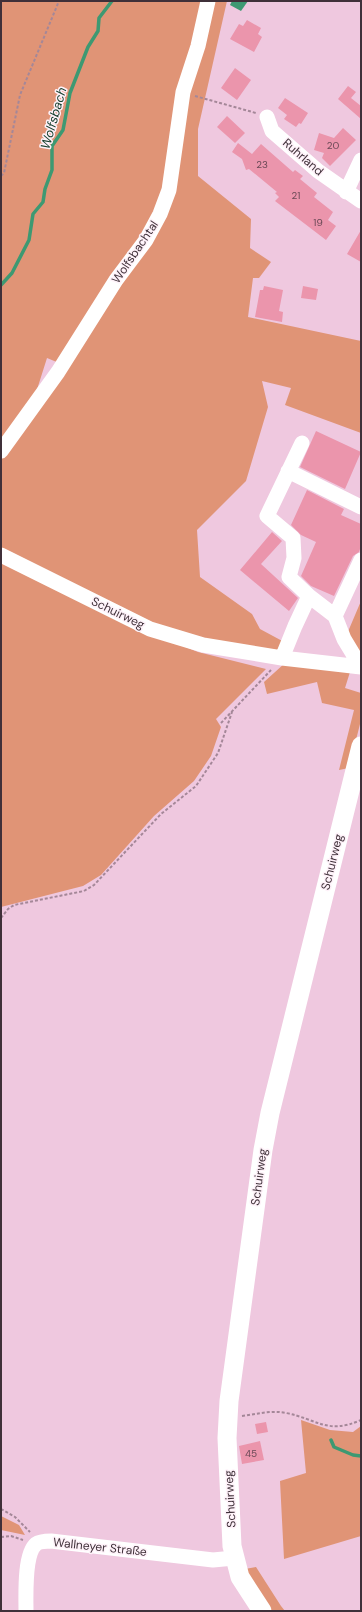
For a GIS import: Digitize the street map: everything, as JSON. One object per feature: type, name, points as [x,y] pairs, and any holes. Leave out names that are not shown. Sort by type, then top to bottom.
[{"type":"main road","name":"Schuirweg","points":[[262,1611],[240,1577],[234,1558],[231,1531],[227,1419],[262,1150],[361,746]]},
{"type":"street","name":"Wolfsbachtal","points":[[1,451],[58,372],[116,280],[146,240],[160,214],[169,190],[183,92],[198,46],[208,1]]},
{"type":"street","name":"Ruhrland","points":[[267,117],[272,131],[318,172],[361,202]]},
{"type":"street","points":[[346,192],[361,160]]},
{"type":"street","points":[[302,443],[267,516],[293,538],[294,558],[289,577],[309,596],[335,616],[344,639],[361,667]]},
{"type":"street","points":[[288,471],[361,507]]},
{"type":"street","name":"Schuirweg","points":[[1,555],[150,629],[203,646],[282,658],[361,667]]},
{"type":"street","points":[[335,616],[361,560]]},
{"type":"street","points":[[282,658],[309,596]]},
{"type":"street","name":"Wallneyer Straße","points":[[26,1611],[30,1552],[35,1544],[39,1542],[51,1541],[213,1560],[234,1558]]},
{"type":"path","points":[[1,176],[4,173],[20,95],[59,1]]},
{"type":"path","points":[[183,92],[267,117]]},
{"type":"path","points":[[221,723],[282,658]]},
{"type":"path","points":[[1,918],[8,909],[14,905],[84,891],[94,885],[161,814],[196,786],[218,753],[232,712]]},
{"type":"path","points":[[227,1419],[267,1411],[286,1413],[332,1427],[348,1426],[361,1420]]},
{"type":"path","points":[[1,1509],[15,1517],[30,1530],[35,1544]]},
{"type":"path","points":[[1,1537],[11,1536],[35,1544]]},
{"type":"shaded area","points":[[1,1],[204,1],[165,189],[157,214],[59,363],[47,358],[34,399],[1,445]]},
{"type":"shaded area","points":[[213,1],[227,1],[198,129],[198,176],[251,219],[250,248],[271,262],[259,278],[253,278],[248,317],[361,341],[361,433],[285,405],[291,388],[262,381],[268,407],[246,481],[197,530],[200,577],[252,614],[260,629],[286,643],[280,651],[200,642],[151,625],[1,550],[1,458],[151,242],[183,101]]},
{"type":"shaded area","points":[[232,1],[248,1],[241,11],[230,5]]},
{"type":"shaded area","points":[[1,559],[148,632],[198,652],[266,669],[216,719],[221,727],[211,756],[194,781],[154,816],[101,875],[83,886],[1,907]]},
{"type":"shaded area","points":[[361,601],[361,656],[347,634]]},
{"type":"shaded area","points":[[285,663],[350,672],[345,688],[361,693],[361,720],[349,768],[339,770],[354,710],[322,703],[317,682],[267,694],[264,682]]},
{"type":"shaded area","points":[[301,1420],[330,1430],[353,1432],[361,1426],[361,1536],[284,1559],[280,1481],[306,1473]]},
{"type":"shaded area","points":[[1,1516],[19,1525],[25,1535],[1,1530]]},
{"type":"shaded area","points":[[256,1567],[285,1611],[269,1611],[245,1569]]},
{"type":"building","points":[[247,20],[261,28],[258,34],[262,37],[254,52],[230,39],[239,24],[243,26]]},
{"type":"building","points":[[235,68],[251,80],[237,100],[221,88]]},
{"type":"building","points":[[348,86],[356,92],[351,98],[361,106],[361,119],[338,99]]},
{"type":"building","points":[[285,98],[308,113],[301,124],[299,123],[296,127],[284,119],[287,115],[278,108]]},
{"type":"building","points":[[227,116],[245,133],[235,143],[217,127]]},
{"type":"building","points":[[343,128],[356,140],[330,166],[322,158],[324,153],[314,150],[319,133],[334,138]]},
{"type":"building","points":[[238,143],[252,154],[261,144],[293,172],[295,170],[303,176],[300,179],[317,193],[314,197],[333,212],[328,220],[336,226],[326,240],[275,201],[279,197],[275,193],[277,192],[249,169],[246,170],[242,159],[232,152]]},
{"type":"building","points":[[361,230],[361,262],[347,254]]},
{"type":"building","points":[[264,286],[283,290],[279,311],[283,312],[282,322],[255,317],[260,290],[263,290]]},
{"type":"building","points":[[303,286],[318,289],[316,300],[301,298]]},
{"type":"building","points":[[316,431],[361,452],[345,489],[300,467]]},
{"type":"building","points":[[307,490],[344,509],[341,515],[361,524],[361,546],[359,552],[353,556],[334,596],[311,586],[301,576],[316,542],[301,535],[291,525]]},
{"type":"building","points":[[272,532],[282,541],[261,564],[298,598],[289,611],[240,570]]},
{"type":"building","points":[[266,1422],[268,1432],[257,1434],[255,1424]]},
{"type":"building","points":[[260,1441],[264,1460],[242,1464],[239,1446]]},
{"type":"waterway","name":"Wolfsbach","points":[[1,285],[12,273],[29,240],[33,214],[43,202],[45,189],[52,170],[52,146],[63,130],[70,93],[88,47],[98,31],[99,18],[112,1]]},
{"type":"waterway","points":[[331,1440],[334,1447],[353,1455],[361,1456]]}]
